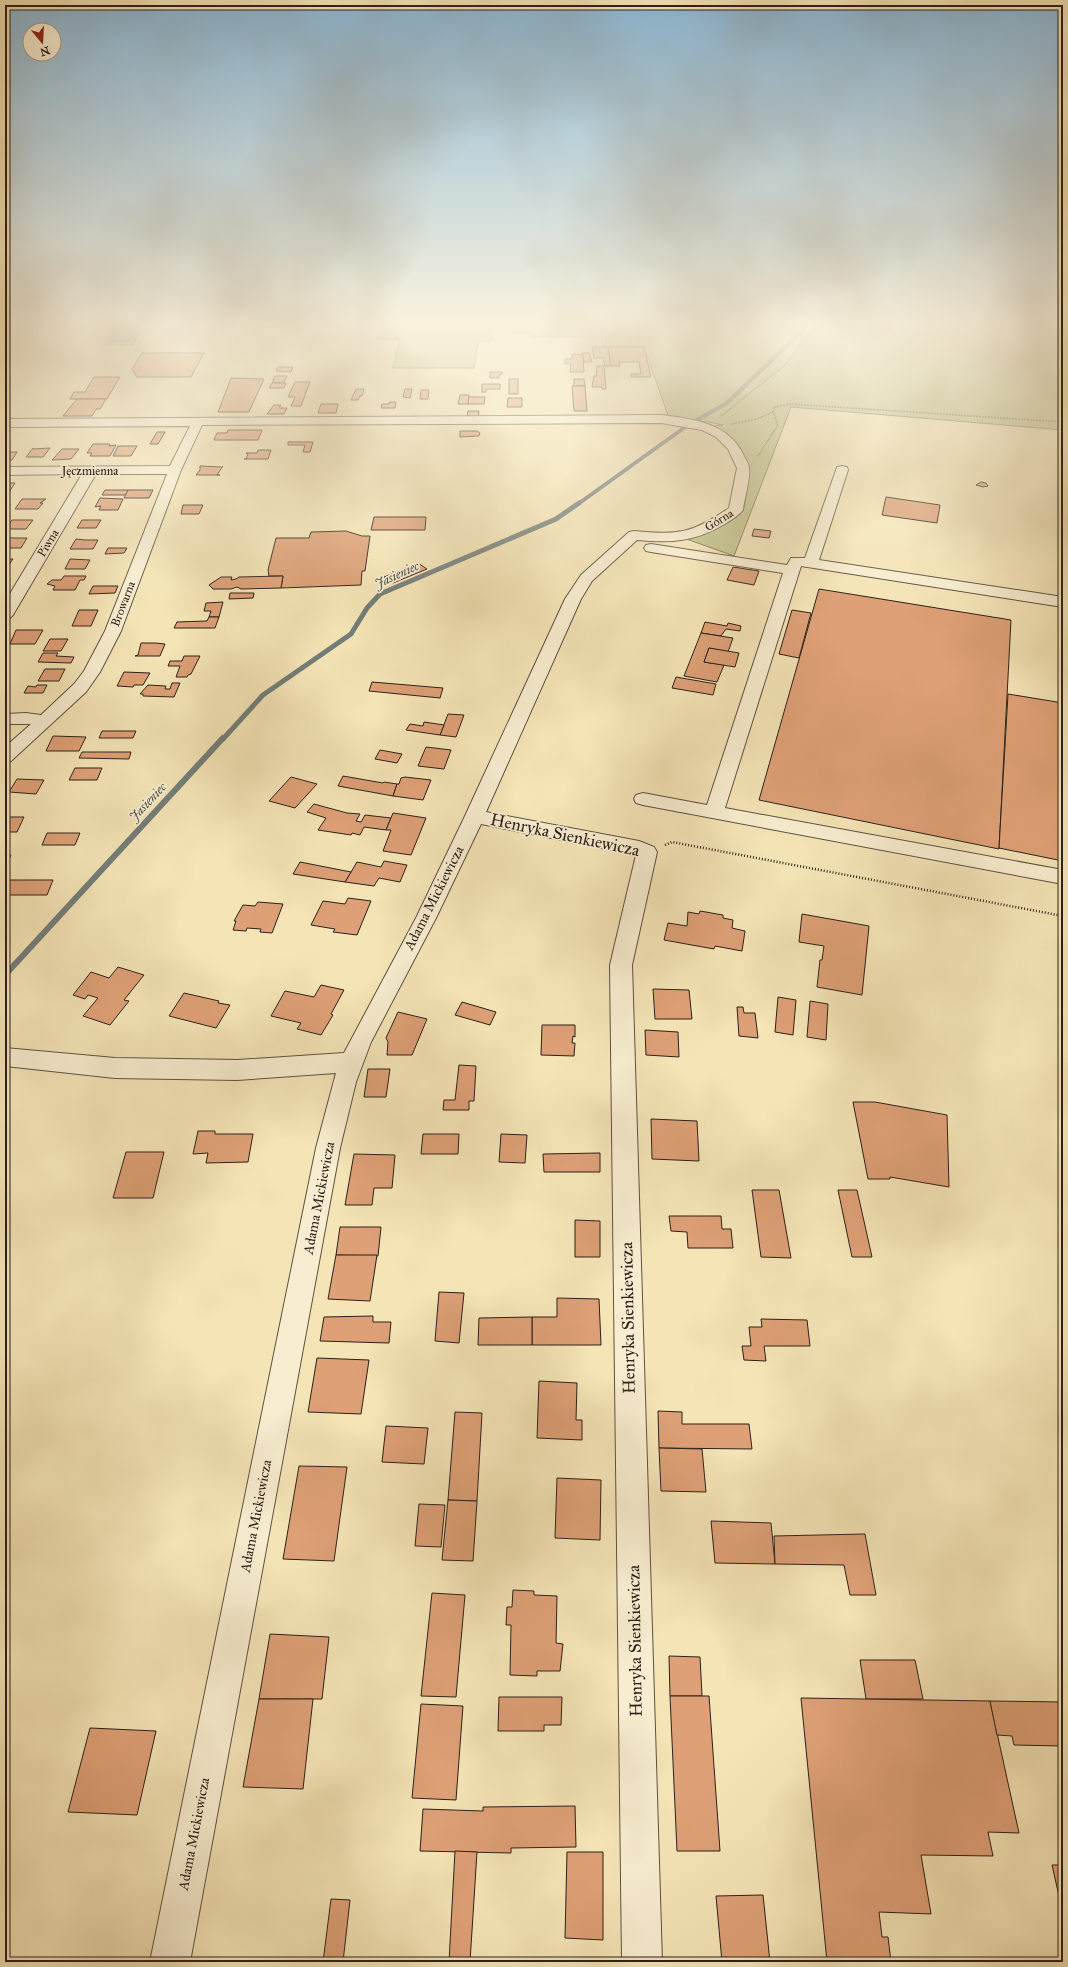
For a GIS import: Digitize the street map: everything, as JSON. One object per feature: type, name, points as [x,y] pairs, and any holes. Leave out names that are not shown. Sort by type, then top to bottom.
[{"type":"street","name":"Górna","points":[[5,423],[661,419],[696,425],[720,434],[734,448],[743,468],[736,510],[706,530],[670,538]]},
{"type":"street","name":"Browarna","points":[[5,757],[43,720],[80,688],[92,672],[113,631],[176,470],[198,422]]},
{"type":"street","name":"Jęczmienna","points":[[5,471],[176,470]]},
{"type":"street","points":[[811,563],[842,470]]},
{"type":"street","name":"Piwna","points":[[5,615],[91,471]]},
{"type":"street","name":"Adama Mickiewicza","points":[[170,1962],[195,1824],[328,1148],[344,1082],[351,1062],[370,1022],[426,918],[475,816],[573,599],[586,578],[623,543],[634,535],[670,538]]},
{"type":"street","points":[[623,543],[791,570]]},
{"type":"street","points":[[714,813],[791,570],[796,561],[1063,602]]},
{"type":"street","points":[[5,719],[26,718],[43,720]]},
{"type":"street","points":[[643,799],[1063,878]]},
{"type":"street","name":"Henryka Sienkiewicza","points":[[475,816],[639,848],[647,852],[621,965],[642,1962]]},
{"type":"street","points":[[5,1057],[115,1068],[237,1070],[351,1062]]},
{"type":"path","points":[[696,425],[711,415]]},
{"type":"path","points":[[696,425],[757,419],[767,415]]},
{"type":"path","points":[[756,459],[778,424],[774,415]]},
{"type":"path","points":[[953,415],[1063,422]]},
{"type":"path","points":[[647,852],[672,842],[1063,916]]},
{"type":"green space","points":[[668,415],[788,415],[734,556],[681,537],[736,510],[743,468],[734,448],[706,427],[723,425],[669,418]]},
{"type":"green space","points":[[883,415],[1063,415],[1063,430]]},
{"type":"building","points":[[64,415],[93,415],[92,416],[63,416]]},
{"type":"building","points":[[467,415],[478,415],[478,417],[467,417]]},
{"type":"building","points":[[228,430],[262,430],[258,440],[214,440],[217,433],[227,433]]},
{"type":"building","points":[[460,431],[477,431],[480,433],[479,436],[460,437]]},
{"type":"building","points":[[157,432],[165,432],[158,444],[150,444]]},
{"type":"building","points":[[288,442],[313,442],[310,452],[303,452],[305,445],[288,445]]},
{"type":"building","points":[[93,444],[110,444],[109,446],[116,445],[110,456],[90,456],[92,453],[87,453]]},
{"type":"building","points":[[118,446],[137,446],[131,456],[113,456]]},
{"type":"building","points":[[33,448],[50,448],[43,457],[26,457]]},
{"type":"building","points":[[62,449],[79,449],[71,459],[52,460]]},
{"type":"building","points":[[258,450],[271,450],[268,459],[246,459],[248,454],[246,453],[257,453]]},
{"type":"building","points":[[5,452],[17,452],[12,460],[5,460]]},
{"type":"building","points":[[200,466],[223,466],[217,475],[196,475],[200,470]]},
{"type":"building","points":[[981,482],[986,483],[988,486],[983,487],[976,485]]},
{"type":"building","points":[[5,483],[15,483],[8,494],[5,494]]},
{"type":"building","points":[[105,490],[128,490],[126,495],[102,495]]},
{"type":"building","points":[[128,490],[153,490],[149,498],[124,498]]},
{"type":"building","points":[[886,497],[940,505],[937,523],[882,515]]},
{"type":"building","points":[[100,498],[123,499],[118,510],[99,510],[101,506],[95,507]]},
{"type":"building","points":[[22,499],[46,499],[40,503],[43,503],[38,509],[15,509]]},
{"type":"building","points":[[183,505],[203,505],[199,514],[181,514]]},
{"type":"building","points":[[374,517],[426,517],[425,530],[371,530]]},
{"type":"building","points":[[12,520],[33,520],[26,529],[5,529]]},
{"type":"building","points":[[82,520],[101,520],[96,528],[77,528]]},
{"type":"building","points":[[754,529],[771,531],[769,538],[752,536]]},
{"type":"building","points":[[346,531],[362,536],[370,536],[365,571],[362,571],[361,585],[281,588],[283,576],[269,576],[268,570],[276,538],[309,538],[311,532]]},
{"type":"building","points":[[9,538],[27,538],[21,548],[5,548]]},
{"type":"building","points":[[76,539],[98,540],[93,549],[70,549]]},
{"type":"building","points":[[108,548],[127,548],[124,553],[105,554]]},
{"type":"building","points":[[5,559],[13,559],[6,569],[5,569]]},
{"type":"building","points":[[70,559],[90,560],[85,569],[65,569]]},
{"type":"building","points":[[418,563],[427,569],[393,583],[384,577]]},
{"type":"building","points":[[733,567],[759,571],[754,585],[727,580]]},
{"type":"building","points":[[64,576],[86,576],[84,580],[80,580],[75,590],[53,590],[55,586],[47,584],[52,580],[61,580]]},
{"type":"building","points":[[283,576],[281,588],[241,589],[237,587],[231,589],[213,589],[209,585],[221,577],[232,577],[231,580],[239,577]]},
{"type":"building","points":[[93,586],[118,586],[115,593],[89,594]]},
{"type":"building","points":[[819,589],[1011,620],[999,849],[759,800]]},
{"type":"building","points":[[230,593],[254,593],[253,598],[229,599]]},
{"type":"building","points":[[223,602],[219,617],[209,617],[211,611],[204,611],[206,603]]},
{"type":"building","points":[[79,610],[98,610],[91,626],[72,626]]},
{"type":"building","points":[[792,610],[811,613],[799,658],[779,654]]},
{"type":"building","points":[[209,617],[219,617],[215,628],[174,628],[177,622],[207,621]]},
{"type":"building","points":[[705,622],[727,626],[728,623],[741,626],[740,631],[726,629],[721,636],[701,633]]},
{"type":"building","points":[[16,630],[43,630],[35,644],[10,644]]},
{"type":"building","points":[[701,633],[733,638],[728,652],[709,648],[704,662],[724,665],[717,682],[684,676]]},
{"type":"building","points":[[50,639],[68,639],[61,651],[43,651]]},
{"type":"building","points":[[141,643],[165,644],[160,656],[135,656],[138,655]]},
{"type":"building","points":[[709,648],[739,653],[735,667],[704,662]]},
{"type":"building","points":[[43,653],[58,653],[56,656],[74,657],[71,663],[38,662]]},
{"type":"building","points":[[184,656],[200,656],[191,674],[187,677],[176,677],[180,666],[168,666],[170,661],[182,661]]},
{"type":"building","points":[[45,669],[65,669],[59,681],[38,681]]},
{"type":"building","points":[[124,672],[150,673],[143,685],[134,685],[133,687],[117,686]]},
{"type":"building","points":[[676,677],[716,684],[713,695],[672,688]]},
{"type":"building","points":[[372,682],[443,688],[440,698],[369,691]]},
{"type":"building","points":[[172,683],[180,683],[174,697],[143,696],[143,694],[140,694],[148,685],[166,686],[165,689],[170,689]]},
{"type":"building","points":[[37,685],[47,685],[43,693],[24,693],[28,686],[36,687]]},
{"type":"building","points":[[1008,694],[1063,703],[1063,861],[999,848]]},
{"type":"building","points":[[448,714],[464,715],[456,737],[440,735]]},
{"type":"building","points":[[424,722],[444,725],[440,735],[406,730],[410,724],[423,726]]},
{"type":"building","points":[[102,731],[136,731],[133,738],[99,738]]},
{"type":"building","points":[[53,736],[86,737],[79,751],[46,751]]},
{"type":"building","points":[[426,747],[451,750],[444,769],[418,766]]},
{"type":"building","points":[[380,750],[402,754],[397,763],[375,759]]},
{"type":"building","points":[[82,752],[131,752],[129,759],[79,758]]},
{"type":"building","points":[[75,768],[102,768],[97,780],[69,780]]},
{"type":"building","points":[[343,776],[397,784],[393,796],[338,786]]},
{"type":"building","points":[[291,777],[317,784],[295,808],[269,801]]},
{"type":"building","points":[[405,777],[431,780],[423,800],[393,796],[397,784],[399,784],[401,778]]},
{"type":"building","points":[[17,779],[44,780],[36,794],[9,792]]},
{"type":"building","points":[[314,804],[347,813],[360,814],[356,821],[361,822],[365,815],[391,818],[386,830],[364,827],[360,835],[318,830],[326,818],[307,812]]},
{"type":"building","points":[[393,813],[426,818],[411,855],[383,851],[391,830],[386,830]]},
{"type":"building","points":[[5,817],[24,817],[17,832],[5,832]]},
{"type":"building","points":[[47,833],[80,833],[75,845],[42,845]]},
{"type":"building","points":[[5,855],[11,855],[5,869]]},
{"type":"building","points":[[384,861],[407,865],[400,882],[379,878],[374,886],[345,882],[357,862],[381,867]]},
{"type":"building","points":[[300,862],[351,872],[345,882],[293,874]]},
{"type":"building","points":[[10,880],[53,880],[47,895],[5,895]]},
{"type":"building","points":[[348,898],[371,901],[357,935],[333,932],[335,929],[311,925],[323,901],[345,904]]},
{"type":"building","points":[[258,902],[283,904],[272,933],[260,932],[261,929],[247,928],[246,931],[233,930],[236,921],[234,921],[243,905],[255,906]]},
{"type":"building","points":[[700,911],[723,915],[723,918],[733,920],[732,928],[745,931],[742,951],[715,946],[714,949],[664,940],[668,923],[687,926],[688,912],[699,914]]},
{"type":"building","points":[[802,914],[869,926],[862,995],[817,987],[820,960],[822,960],[824,946],[799,942]]},
{"type":"building","points":[[118,967],[144,975],[124,1000],[129,1001],[110,1025],[83,1016],[98,998],[88,995],[85,999],[73,995],[91,972],[109,978]]},
{"type":"building","points":[[321,985],[344,990],[331,1014],[333,1015],[321,1035],[297,1029],[301,1023],[271,1016],[285,991],[314,997]]},
{"type":"building","points":[[653,989],[689,990],[692,1019],[655,1019]]},
{"type":"building","points":[[184,993],[230,1005],[216,1028],[169,1016]]},
{"type":"building","points":[[778,997],[796,1000],[793,1035],[775,1032]]},
{"type":"building","points":[[810,1001],[828,1004],[826,1040],[807,1037]]},
{"type":"building","points":[[462,1002],[496,1012],[490,1025],[455,1015]]},
{"type":"building","points":[[737,1007],[743,1007],[744,1013],[755,1013],[758,1038],[739,1036]]},
{"type":"building","points":[[398,1012],[427,1019],[412,1055],[387,1055],[388,1042],[386,1038]]},
{"type":"building","points":[[542,1025],[575,1025],[575,1037],[573,1036],[572,1043],[575,1043],[574,1056],[541,1055]]},
{"type":"building","points":[[645,1030],[678,1032],[679,1057],[646,1055]]},
{"type":"building","points":[[459,1065],[476,1066],[474,1101],[469,1101],[469,1110],[443,1110],[444,1100],[455,1100]]},
{"type":"building","points":[[368,1069],[390,1069],[386,1097],[364,1097]]},
{"type":"building","points":[[853,1102],[875,1102],[947,1115],[949,1187],[890,1177],[890,1179],[868,1179]]},
{"type":"building","points":[[651,1119],[697,1121],[699,1161],[652,1159]]},
{"type":"building","points":[[198,1131],[215,1131],[215,1134],[253,1134],[248,1162],[206,1163],[208,1153],[193,1154]]},
{"type":"building","points":[[423,1134],[459,1134],[458,1154],[421,1154]]},
{"type":"building","points":[[501,1134],[527,1135],[525,1163],[499,1162]]},
{"type":"building","points":[[126,1152],[164,1152],[153,1198],[113,1198]]},
{"type":"building","points":[[600,1153],[600,1172],[544,1172],[543,1154]]},
{"type":"building","points":[[354,1154],[395,1155],[392,1188],[374,1188],[372,1205],[345,1205]]},
{"type":"building","points":[[752,1190],[779,1190],[791,1258],[761,1257]]},
{"type":"building","points":[[838,1190],[857,1190],[872,1257],[852,1257]]},
{"type":"building","points":[[669,1216],[721,1216],[722,1229],[731,1229],[733,1248],[688,1248],[687,1232],[671,1231]]},
{"type":"building","points":[[575,1220],[600,1221],[600,1257],[575,1257]]},
{"type":"building","points":[[340,1227],[381,1227],[378,1256],[336,1255]]},
{"type":"building","points":[[336,1255],[377,1255],[370,1301],[328,1299]]},
{"type":"building","points":[[439,1292],[464,1293],[459,1343],[435,1341]]},
{"type":"building","points":[[557,1298],[599,1299],[601,1345],[532,1345],[532,1317],[557,1317]]},
{"type":"building","points":[[373,1316],[373,1322],[391,1322],[389,1343],[320,1341],[324,1317]]},
{"type":"building","points":[[532,1317],[532,1345],[478,1345],[479,1318]]},
{"type":"building","points":[[761,1319],[807,1320],[810,1346],[764,1346],[766,1361],[744,1360],[742,1346],[751,1346],[749,1327],[762,1327]]},
{"type":"building","points":[[317,1358],[369,1360],[361,1414],[308,1412]]},
{"type":"building","points":[[539,1381],[577,1383],[576,1420],[582,1420],[582,1440],[537,1438]]},
{"type":"building","points":[[658,1411],[682,1412],[682,1424],[749,1424],[752,1449],[659,1448]]},
{"type":"building","points":[[455,1412],[482,1413],[477,1501],[448,1500]]},
{"type":"building","points":[[386,1426],[428,1428],[424,1464],[382,1462]]},
{"type":"building","points":[[659,1448],[702,1449],[706,1492],[661,1491]]},
{"type":"building","points":[[299,1466],[347,1467],[334,1561],[283,1559]]},
{"type":"building","points":[[557,1478],[601,1480],[600,1540],[555,1538]]},
{"type":"building","points":[[448,1500],[477,1501],[473,1561],[442,1560]]},
{"type":"building","points":[[419,1504],[445,1505],[441,1547],[415,1546]]},
{"type":"building","points":[[711,1521],[771,1523],[775,1564],[715,1563]]},
{"type":"building","points":[[865,1534],[876,1595],[850,1595],[844,1565],[775,1564],[774,1536]]},
{"type":"building","points":[[513,1590],[534,1591],[534,1595],[557,1596],[556,1643],[563,1644],[560,1671],[537,1671],[537,1676],[510,1675],[511,1625],[506,1625],[507,1607],[512,1607]]},
{"type":"building","points":[[432,1593],[465,1595],[456,1697],[421,1696]]},
{"type":"building","points":[[270,1634],[329,1637],[322,1699],[259,1699]]},
{"type":"building","points":[[669,1656],[700,1657],[702,1696],[670,1696]]},
{"type":"building","points":[[860,1660],[915,1660],[923,1699],[866,1699]]},
{"type":"building","points":[[670,1696],[709,1696],[720,1851],[677,1851]]},
{"type":"building","points":[[499,1697],[562,1697],[561,1725],[544,1725],[544,1731],[498,1731]]},
{"type":"building","points":[[801,1698],[990,1701],[1019,1833],[988,1832],[993,1856],[921,1855],[931,1914],[879,1912],[882,1937],[888,1937],[891,1962],[827,1962]]},
{"type":"building","points":[[259,1699],[313,1699],[303,1789],[243,1787]]},
{"type":"building","points":[[990,1701],[1063,1702],[1063,1746],[1014,1745],[1012,1736],[997,1735]]},
{"type":"building","points":[[421,1704],[463,1706],[456,1800],[412,1798]]},
{"type":"building","points":[[90,1728],[156,1731],[137,1815],[68,1812]]},
{"type":"building","points":[[575,1806],[576,1847],[511,1848],[511,1853],[420,1851],[423,1809],[483,1811],[483,1807]]},
{"type":"building","points":[[455,1851],[477,1852],[470,1962],[449,1962]]},
{"type":"building","points":[[567,1852],[603,1852],[603,1940],[565,1938]]},
{"type":"building","points":[[1052,1865],[1063,1865],[1063,1914]]},
{"type":"building","points":[[763,1895],[770,1962],[722,1962],[716,1896]]},
{"type":"building","points":[[331,1899],[350,1900],[343,1962],[323,1962]]},
{"type":"waterway","name":"Jasieniec","points":[[578,504],[688,425],[706,415]]},
{"type":"waterway","name":"Jasieniec","points":[[223,739],[263,695],[351,634],[367,608],[380,594],[556,519],[579,503]]},
{"type":"waterway","name":"Jasieniec","points":[[5,975],[223,738]]}]
